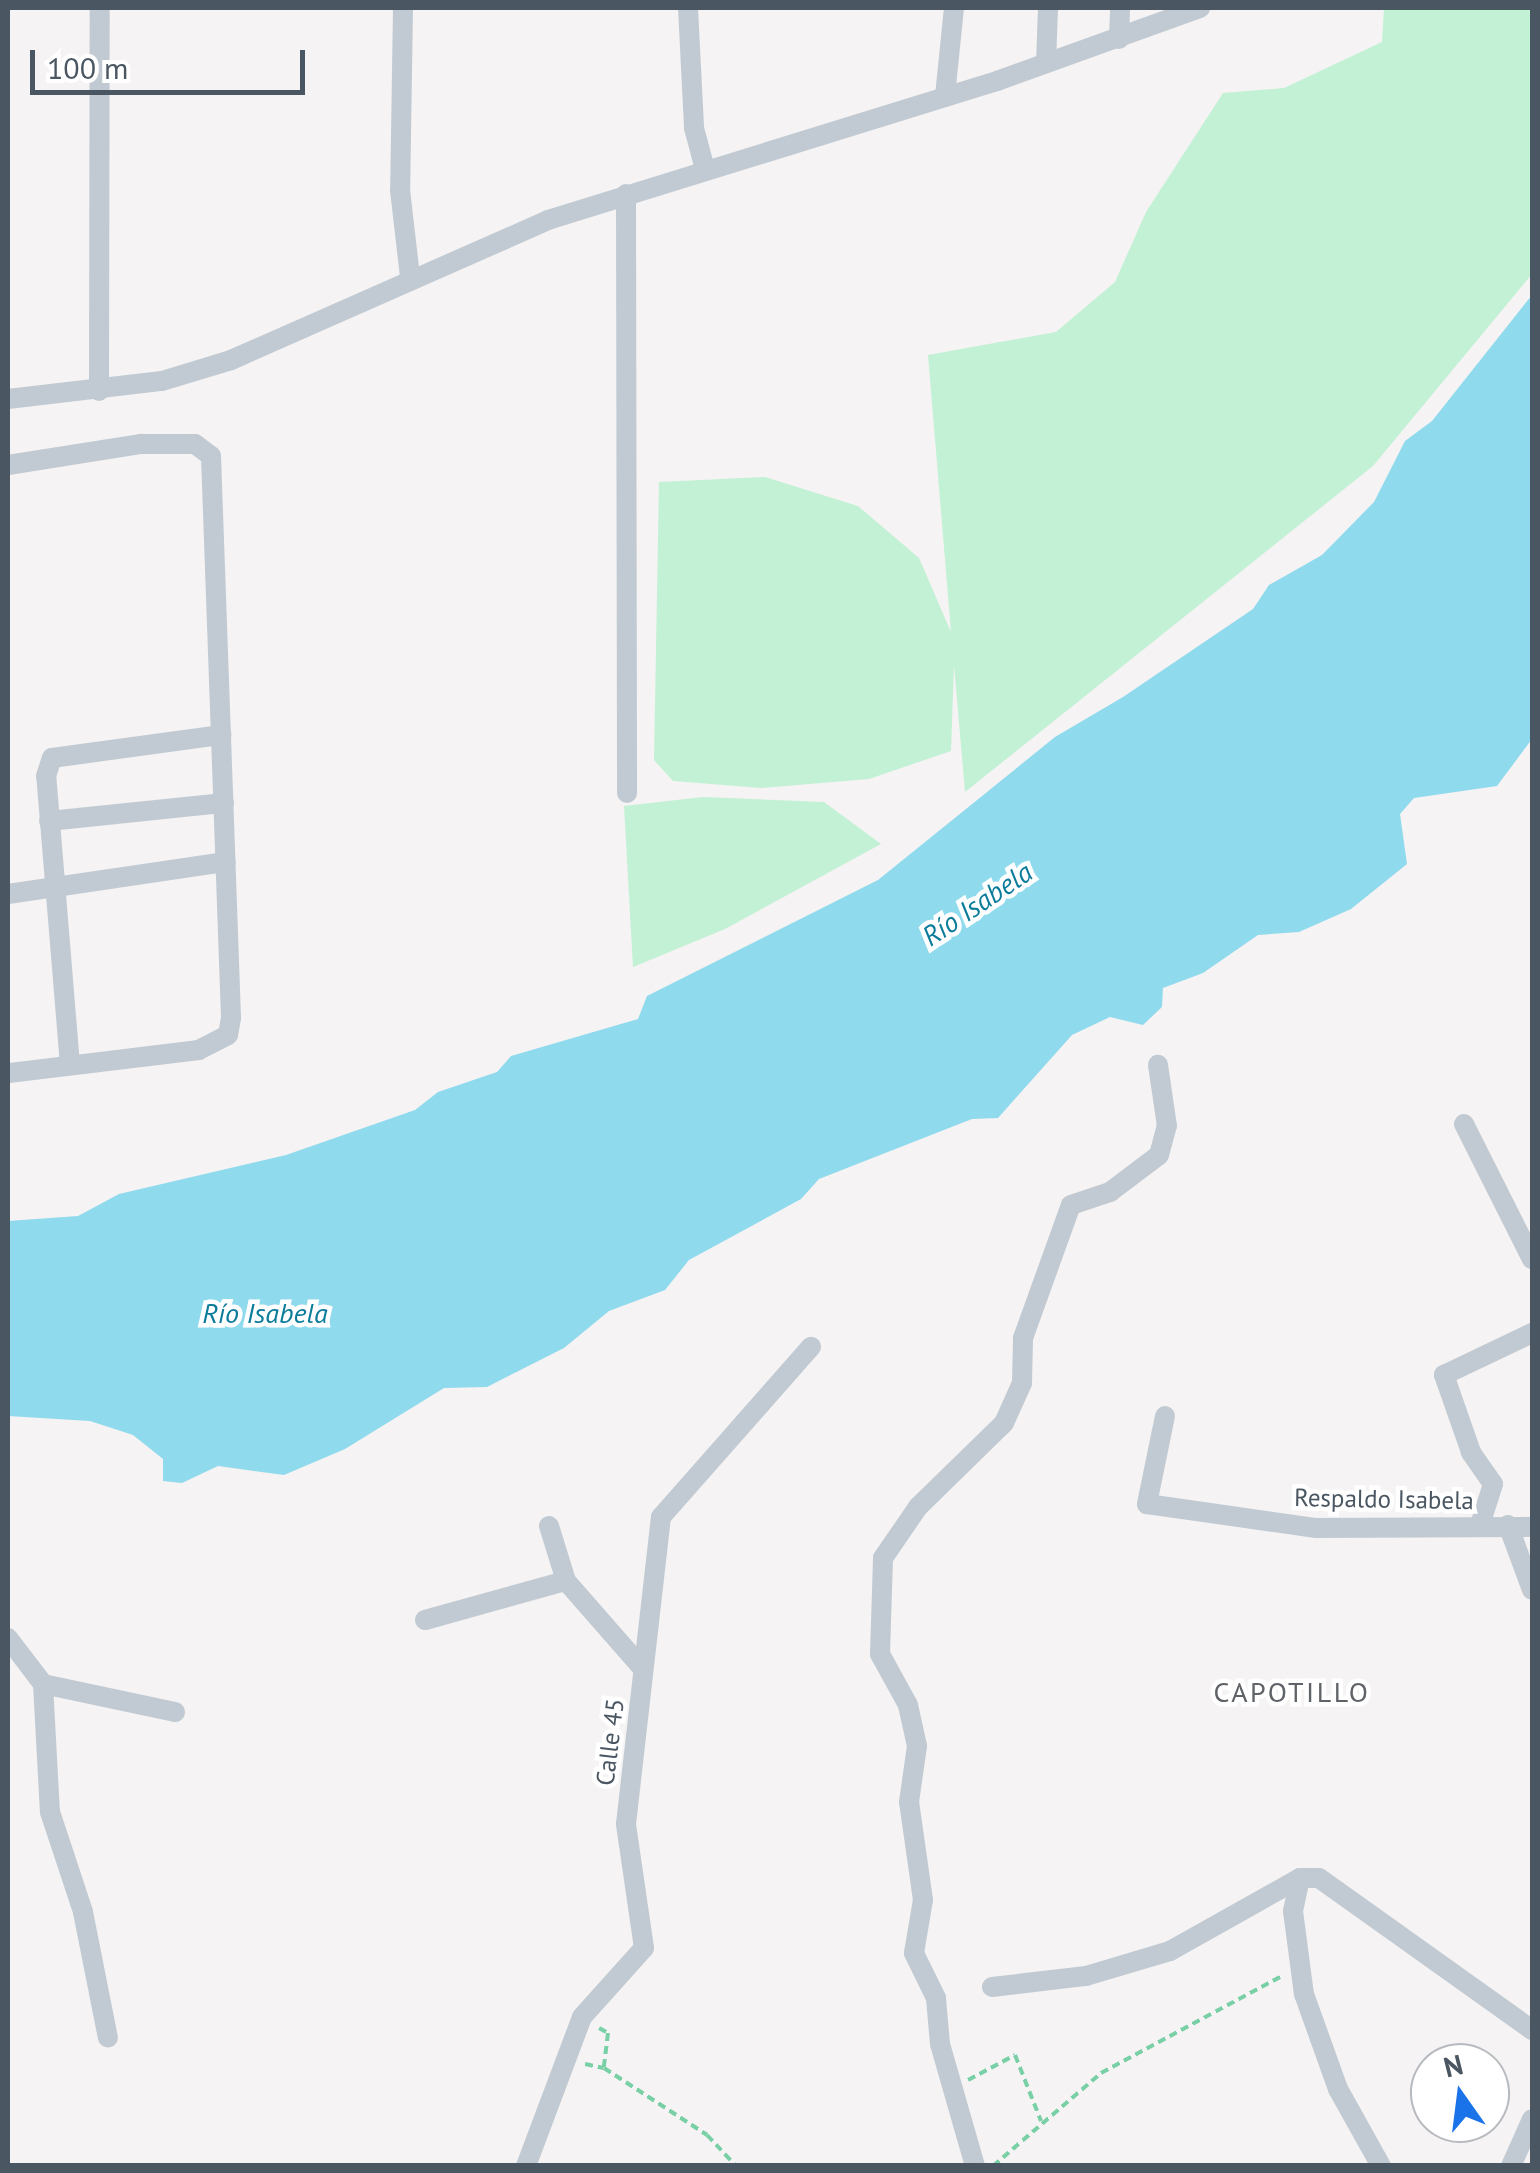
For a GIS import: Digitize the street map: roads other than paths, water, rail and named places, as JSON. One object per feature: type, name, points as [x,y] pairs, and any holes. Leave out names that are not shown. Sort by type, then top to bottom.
[{"type":"street","points":[[99,391],[100,8]]},
{"type":"street","points":[[404,8],[400,190],[410,277]]},
{"type":"street","points":[[688,8],[694,128],[705,169]]},
{"type":"street","points":[[945,96],[954,8]]},
{"type":"street","points":[[1046,63],[1048,8]]},
{"type":"street","points":[[1119,38],[1120,8]]},
{"type":"street","points":[[8,399],[99,391],[232,360],[410,277],[626,194],[945,96],[1200,8]]},
{"type":"street","points":[[626,194],[627,794]]},
{"type":"street","points":[[8,465],[141,444],[195,444],[211,456],[226,862],[228,1035],[199,1050],[8,1072]]},
{"type":"street","points":[[70,1065],[49,821],[52,758],[221,735]]},
{"type":"street","points":[[49,821],[224,802]]},
{"type":"street","points":[[8,894],[226,862]]},
{"type":"street","points":[[975,2166],[958,2087],[940,2044],[936,1998],[914,1953],[924,1900],[909,1802],[917,1746],[908,1705],[880,1654],[883,1558],[918,1507],[1004,1423],[1022,1384],[1022,1338],[1071,1205],[1110,1192],[1159,1155],[1168,1126],[1158,1066]]},
{"type":"street","points":[[1464,1124],[1532,1259]]},
{"type":"street","points":[[1480,1525],[1493,1484],[1471,1452],[1444,1375],[1532,1333]]},
{"type":"street","name":"Calle 45","points":[[526,2166],[582,2017],[644,1948],[626,1824],[661,1517],[811,1347]]},
{"type":"street","name":"Respaldo Isabela","points":[[1166,1416],[1147,1504],[1316,1528],[1532,1527]]},
{"type":"street","points":[[1508,1525],[1532,1590]]},
{"type":"street","points":[[548,1526],[566,1581],[643,1670]]},
{"type":"street","points":[[425,1620],[566,1581]]},
{"type":"street","points":[[8,1638],[43,1684],[50,1812],[83,1912],[108,2038]]},
{"type":"street","points":[[43,1684],[175,1712]]},
{"type":"street","points":[[1300,1878],[1292,1911],[1300,1967],[1338,2089],[1381,2166]]},
{"type":"street","points":[[992,1987],[1086,1976],[1170,1951],[1300,1878],[1319,1878],[1414,1939],[1532,2030]]},
{"type":"street","points":[[1512,2166],[1532,2119]]},
{"type":"water","name":"Río Isabela","points":[[1532,295],[1532,739],[1497,786],[1414,798],[1400,814],[1407,864],[1351,909],[1299,932],[1258,935],[1203,973],[1163,988],[1162,1007],[1143,1025],[1110,1017],[1072,1035],[998,1118],[972,1119],[819,1179],[801,1199],[689,1260],[665,1290],[609,1311],[564,1348],[487,1387],[444,1388],[345,1449],[284,1475],[218,1466],[182,1483],[163,1481],[163,1459],[133,1435],[90,1421],[8,1416],[8,1221],[78,1216],[119,1194],[286,1155],[415,1110],[438,1092],[497,1072],[511,1056],[638,1019],[647,996],[878,880],[1055,737],[1123,697],[1253,609],[1269,585],[1322,555],[1374,502],[1405,441],[1432,421]]},
{"type":"district","name":"CAPOTILLO","points":[[1292,1692]]}]
